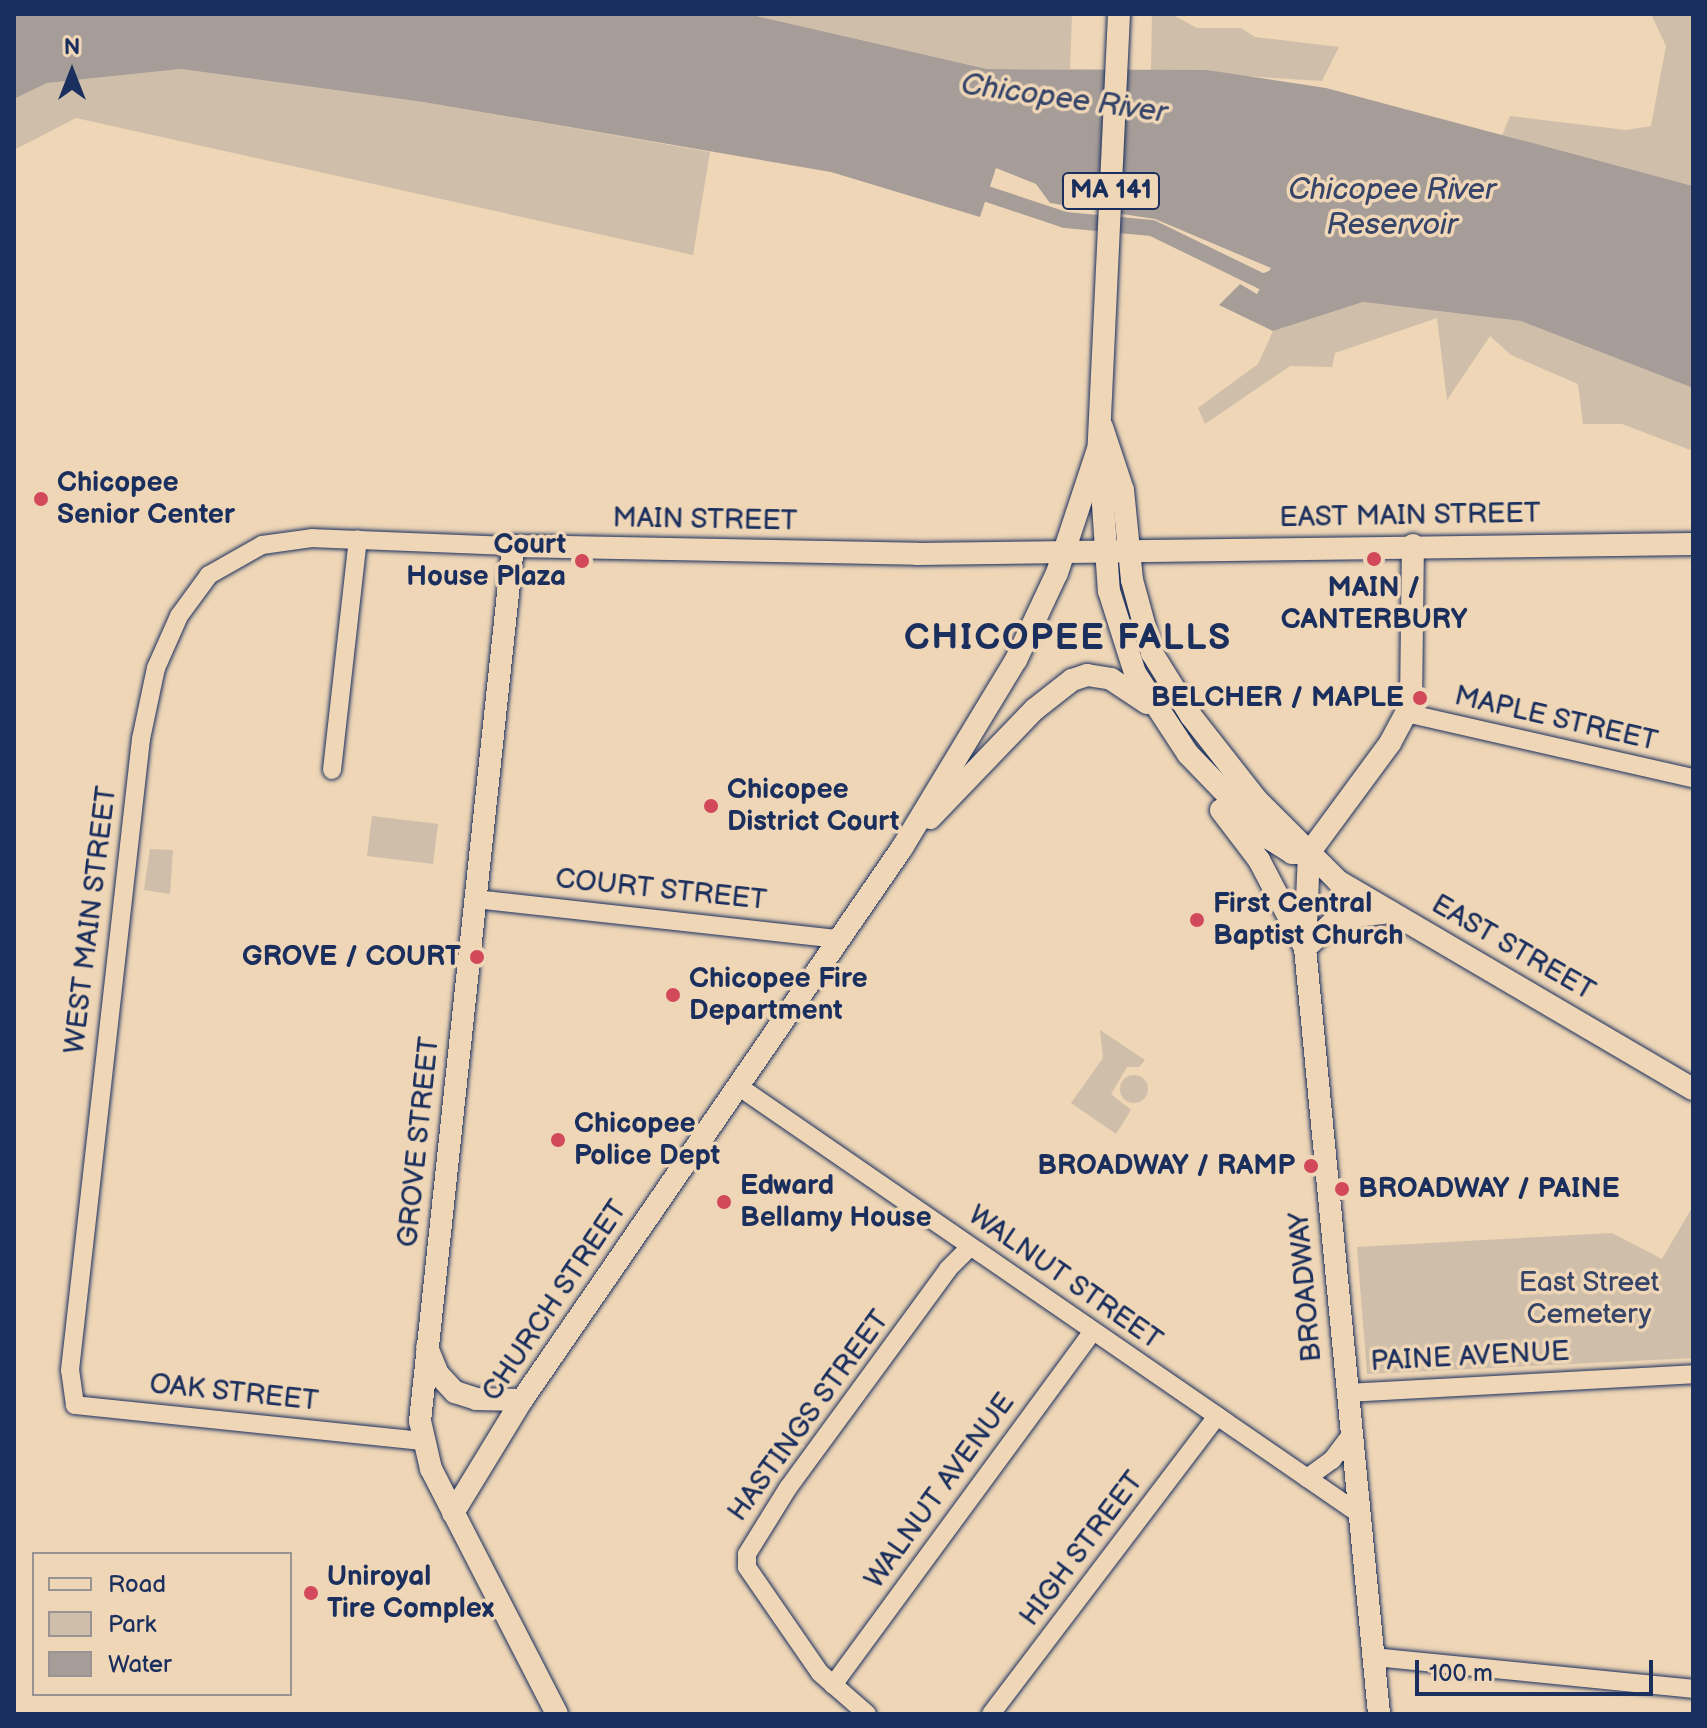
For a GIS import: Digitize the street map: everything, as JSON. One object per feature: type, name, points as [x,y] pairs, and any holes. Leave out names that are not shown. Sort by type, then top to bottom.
[{"type":"main road","name":"MA 141","points":[[1104,549],[1100,436],[1119,14]]},
{"type":"main road","name":"MA 141","points":[[1100,436],[1123,490],[1127,548]]},
{"type":"main road","name":"CHURCH STREET","points":[[453,1513],[522,1400],[902,848],[1016,660],[1062,551],[1100,436]]},
{"type":"main road","name":"EAST MAIN STREET","points":[[1127,548],[1693,544]]},
{"type":"main road","points":[[1309,853],[1406,713],[1416,660],[1413,545]]},
{"type":"main road","name":"MAIN STREET","points":[[513,546],[917,554],[1127,548]]},
{"type":"main road","name":"GROVE STREET","points":[[513,546],[426,1345],[423,1441],[453,1513],[557,1714]]},
{"type":"main road","points":[[1127,548],[1144,629],[1169,685],[1241,781],[1309,853]]},
{"type":"main road","points":[[1104,549],[1120,634],[1154,708],[1267,872],[1305,948],[1338,918],[1391,912]]},
{"type":"main road","name":"CHURCH STREET","points":[[902,848],[971,772],[1072,680],[1087,675],[1111,679],[1154,708]]},
{"type":"main road","points":[[1188,754],[1273,842],[1292,853],[1309,853]]},
{"type":"main road","name":"EAST STREET","points":[[1309,853],[1338,881],[1693,1089]]},
{"type":"main road","name":"BROADWAY","points":[[1309,853],[1305,948],[1379,1714]]},
{"type":"main road","points":[[426,1345],[438,1374],[455,1392],[476,1399],[522,1400]]},
{"type":"street","name":"MAIN STREET","points":[[282,541],[358,539],[513,546]]},
{"type":"street","points":[[332,770],[358,539]]},
{"type":"street","name":"WEST MAIN STREET","points":[[70,1370],[107,1019],[149,691],[170,633],[197,587],[233,557],[282,541]]},
{"type":"street","name":"MAPLE STREET","points":[[1406,713],[1693,778]]},
{"type":"street","name":"COURT STREET","points":[[475,899],[839,939]]},
{"type":"street","name":"WALNUT STREET","points":[[738,1086],[1361,1515]]},
{"type":"street","name":"HASTINGS STREET","points":[[867,1714],[833,1685],[786,1626],[747,1567],[756,1534],[948,1269],[970,1247]]},
{"type":"street","name":"WALNUT AVENUE","points":[[833,1685],[1093,1331]]},
{"type":"street","name":"OAK STREET","points":[[70,1370],[70,1397],[75,1405],[423,1441]]},
{"type":"street","name":"PAINE AVENUE","points":[[1346,1393],[1693,1374]]},
{"type":"street","name":"HIGH STREET","points":[[991,1714],[1217,1416]]},
{"type":"street","points":[[1307,1478],[1332,1460],[1351,1435]]},
{"type":"street","points":[[1374,1657],[1693,1689]]},
{"type":"green space","points":[[748,14],[1072,14],[1070,69],[987,69]]},
{"type":"green space","points":[[1152,14],[1171,14],[1197,28],[1241,28],[1255,37],[1339,47],[1322,81],[1151,70]]},
{"type":"green space","points":[[1651,14],[1693,14],[1693,186],[1502,136],[1510,116],[1626,130],[1651,126],[1666,46]]},
{"type":"green space","points":[[181,69],[423,102],[710,152],[693,255],[76,118],[14,150],[14,99],[47,83]]},
{"type":"green space","points":[[1363,302],[1521,321],[1693,388],[1693,451],[1622,424],[1583,424],[1578,384],[1511,355],[1490,336],[1447,400],[1437,318],[1335,353],[1332,367],[1290,366],[1205,424],[1198,408],[1258,364],[1273,331]]},
{"type":"green space","points":[[372,816],[438,824],[433,864],[367,856]]},
{"type":"green space","points":[[150,849],[173,850],[170,894],[144,890]]},
{"type":"green space","points":[[1100,1030],[1145,1060],[1139,1067],[1127,1067],[1111,1094],[1131,1110],[1116,1134],[1071,1103],[1103,1058]]},
{"type":"green space","points":[[1134,1075],[1144,1079],[1148,1089],[1144,1099],[1134,1103],[1124,1099],[1120,1089],[1124,1079]]},
{"type":"green space","name":"East Street Cemetery","points":[[1693,1206],[1693,1358],[1367,1374],[1357,1247],[1612,1233],[1662,1259]]},
{"type":"water","points":[[14,14],[748,14],[987,69],[1207,70],[1326,88],[1693,186],[1693,388],[1521,321],[1363,302],[1273,331],[1219,305],[1240,284],[1257,294],[1271,268],[1155,219],[1050,203],[1036,184],[996,168],[980,217],[831,172],[423,102],[181,69],[47,83],[14,99]]},
{"type":"waterway","points":[[969,188],[1065,220],[1152,228],[1263,282],[1282,274]]},
{"type":"place","name":"Chicopee Senior Center","points":[[41,499]]},
{"type":"place","name":"MAIN / CANTERBURY","points":[[1374,559]]},
{"type":"place","name":"Court House Plaza","points":[[582,561]]},
{"type":"place","name":"BELCHER / MAPLE","points":[[1420,698]]},
{"type":"place","name":"Chicopee District Court","points":[[711,806]]},
{"type":"place","name":"First Central Baptist Church","points":[[1197,920]]},
{"type":"place","name":"GROVE / COURT","points":[[477,957]]},
{"type":"place","name":"Chicopee Fire Department","points":[[673,995]]},
{"type":"place","name":"Chicopee Police Dept","points":[[558,1140]]},
{"type":"place","name":"BROADWAY / RAMP","points":[[1311,1166]]},
{"type":"place","name":"BROADWAY / PAINE","points":[[1342,1189]]},
{"type":"place","name":"Edward Bellamy House","points":[[724,1202]]},
{"type":"place","name":"Uniroyal Tire Complex","points":[[311,1593]]},
{"type":"district","name":"CHICOPEE FALLS","points":[[1068,639]]},
{"type":"water label","name":"Chicopee River","points":[[1064,99]]},
{"type":"water label","name":"Chicopee River Reservoir","points":[[1392,207]]}]
